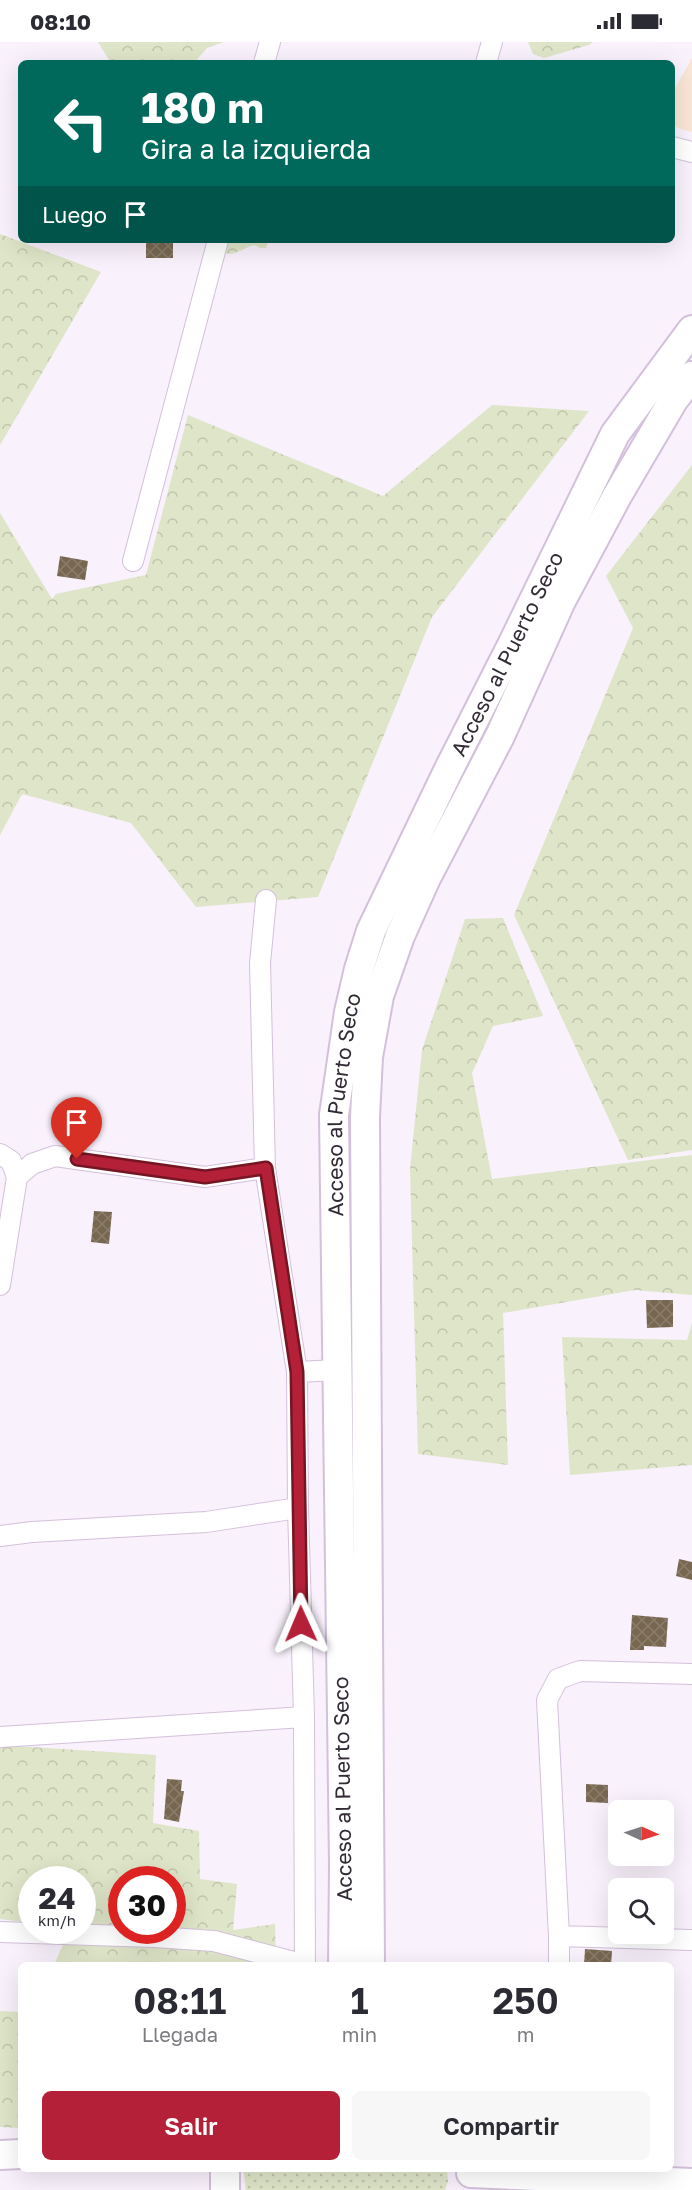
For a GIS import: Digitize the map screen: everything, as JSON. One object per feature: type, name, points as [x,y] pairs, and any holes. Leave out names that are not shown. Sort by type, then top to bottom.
[{"type":"main road","name":"Acceso al Puerto Seco","points":[[343,1962],[344,1865],[334,1115],[349,1012],[371,931],[615,434],[692,330]]},
{"type":"main road","name":"Acceso al Puerto Seco","points":[[370,1962],[365,1117],[368,1057],[379,996],[400,936],[426,878],[500,736],[561,600],[616,496],[674,399],[692,376]]},
{"type":"main road","points":[[0,2155],[18,2154]]},
{"type":"main road","points":[[225,2172],[225,2190]]},
{"type":"main road","points":[[470,2177],[556,2173],[692,2183]]},
{"type":"street","points":[[265,60],[270,42]]},
{"type":"street","points":[[487,60],[492,42]]},
{"type":"street","points":[[675,148],[692,152]]},
{"type":"street","points":[[133,561],[217,243]]},
{"type":"street","points":[[266,900],[260,963],[266,1168],[297,1372],[304,1717],[305,1962]]},
{"type":"street","points":[[0,1154],[11,1161],[16,1177],[0,1285]]},
{"type":"street","points":[[16,1177],[32,1164],[56,1156],[205,1177],[266,1168]]},
{"type":"street","points":[[297,1372],[337,1370]]},
{"type":"street","points":[[0,1536],[206,1521],[298,1508]]},
{"type":"street","points":[[559,1962],[560,1936],[547,1700],[558,1679],[580,1671],[692,1674]]},
{"type":"street","points":[[0,1737],[304,1717]]},
{"type":"street","points":[[0,1932],[214,1941],[294,1962]]},
{"type":"street","points":[[560,1936],[692,1940]]},
{"type":"shaded area","points":[[692,58],[692,132],[675,127],[675,89]]},
{"type":"green space","points":[[98,42],[224,42],[207,48],[197,60],[109,60]]},
{"type":"green space","points":[[528,42],[593,42],[544,58],[533,54]]},
{"type":"green space","points":[[0,234],[18,241],[18,243],[24,243],[101,272],[0,445]]},
{"type":"green space","points":[[222,243],[268,243],[266,248],[255,245],[230,254],[221,251]]},
{"type":"green space","points":[[492,405],[589,411],[432,617],[318,897],[196,907],[131,823],[22,794],[0,835],[0,513],[52,599],[56,594],[146,575],[188,415],[383,496]]},
{"type":"green space","points":[[692,465],[692,1150],[628,1160],[514,915],[633,628],[606,576]]},
{"type":"green space","points":[[503,918],[543,1016],[493,1026],[472,1073],[492,1179],[692,1155],[692,1295],[635,1290],[503,1313],[508,1465],[418,1454],[410,1169],[422,1050],[465,919]]},
{"type":"green space","points":[[692,1323],[692,1465],[570,1475],[562,1337],[687,1340]]},
{"type":"green space","points":[[0,1745],[156,1755],[153,1823],[199,1831],[200,1879],[237,1884],[233,1930],[275,1924],[276,1962],[55,1962],[63,1944],[96,1944],[96,1866],[18,1866],[18,1921],[0,1919]]},
{"type":"green space","points":[[0,2011],[18,2012],[18,2128],[0,2127]]},
{"type":"green space","points":[[243,2172],[447,2172],[448,2181],[445,2190],[246,2190]]},
{"type":"building","points":[[146,243],[173,243],[173,258],[146,258]]},
{"type":"building","points":[[60,556],[88,561],[85,580],[57,576]]},
{"type":"building","points":[[94,1211],[112,1212],[109,1244],[91,1242]]},
{"type":"building","points":[[646,1300],[673,1300],[673,1327],[647,1328]]},
{"type":"building","points":[[679,1559],[692,1562],[692,1580],[676,1576]]},
{"type":"building","points":[[632,1615],[668,1618],[666,1647],[644,1646],[644,1650],[630,1650]]},
{"type":"building","points":[[167,1779],[182,1780],[181,1791],[184,1791],[179,1822],[164,1819]]},
{"type":"building","points":[[586,1784],[608,1785],[608,1803],[586,1802]]},
{"type":"building","points":[[585,1949],[612,1951],[611,1962],[584,1962]]},
{"type":"route","points":[[77,1159],[205,1177],[266,1168],[297,1372],[301,1624]]}]
